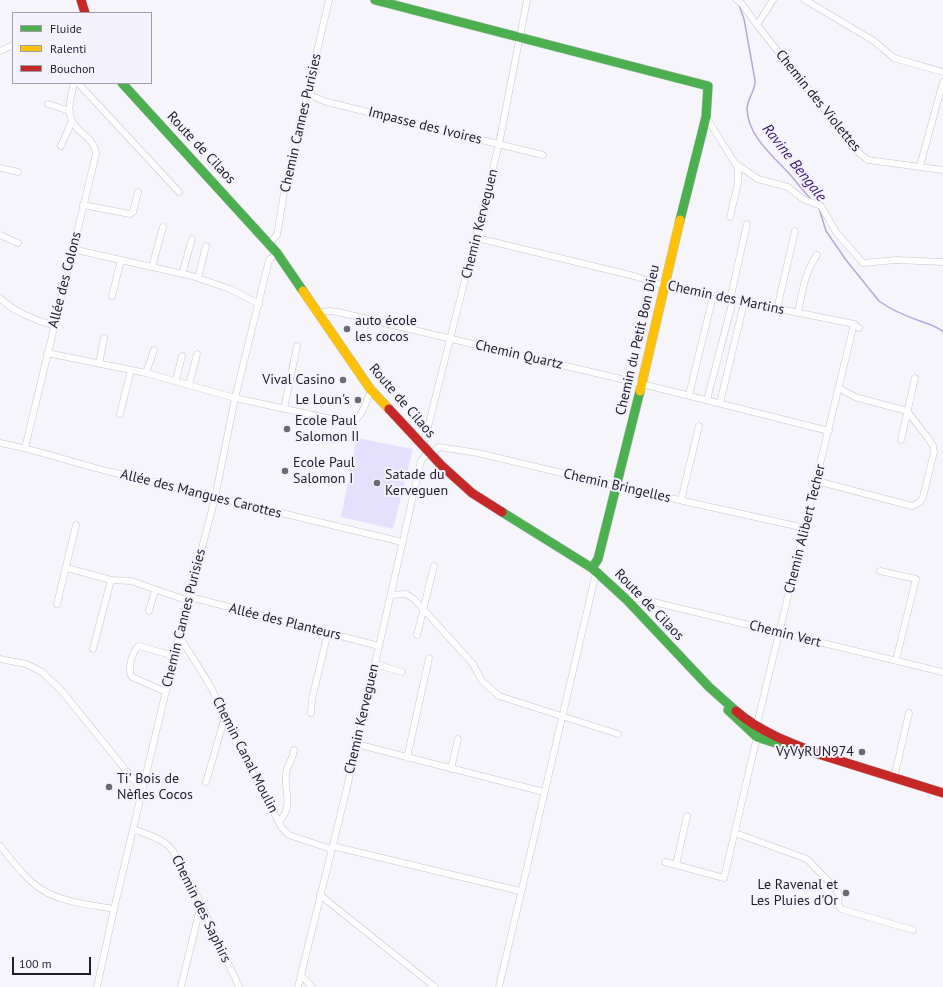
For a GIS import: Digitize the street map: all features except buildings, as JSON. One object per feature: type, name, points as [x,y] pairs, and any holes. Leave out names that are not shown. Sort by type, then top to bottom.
[{"type":"main road","points":[[81,0],[85,12]]},
{"type":"main road","points":[[375,0],[519,35]]},
{"type":"main road","name":"Chemin du Petit Bon Dieu","points":[[519,35],[705,84],[709,90],[706,117],[687,189],[642,384],[595,570]]},
{"type":"main road","name":"Route de Cilaos","points":[[123,84],[269,243],[371,390],[429,453],[472,494],[595,570],[627,600],[709,687],[735,718],[756,733],[793,747],[820,754],[943,793]]},
{"type":"street","name":"Chemin Cannes Purisies","points":[[269,243],[276,235],[284,193],[329,0]]},
{"type":"street","name":"Chemin Kerveguen","points":[[421,444],[425,439],[477,238],[499,144],[527,0]]},
{"type":"street","points":[[756,26],[773,0]]},
{"type":"street","points":[[805,0],[874,41],[894,58],[943,72]]},
{"type":"street","name":"Chemin des Violettes","points":[[740,2],[756,26],[859,153],[868,160],[943,170]]},
{"type":"street","points":[[0,51],[12,45]]},
{"type":"street","points":[[920,166],[943,82]]},
{"type":"street","points":[[61,146],[72,121],[70,111],[74,84]]},
{"type":"street","points":[[79,84],[179,192]]},
{"type":"street","name":"Impasse des Ivoires","points":[[307,94],[327,102],[543,155]]},
{"type":"street","points":[[48,104],[70,111]]},
{"type":"street","points":[[706,117],[736,164],[739,174],[730,217]]},
{"type":"street","name":"Allée des Colons","points":[[25,448],[53,325],[96,151],[94,144],[72,121]]},
{"type":"street","points":[[736,164],[758,179],[788,187],[803,199],[821,206],[836,232],[863,263],[896,260],[943,262]]},
{"type":"street","points":[[0,168],[18,172]]},
{"type":"street","points":[[83,205],[130,214],[133,212],[138,192]]},
{"type":"street","points":[[707,400],[732,300],[747,224]]},
{"type":"street","points":[[152,267],[163,227]]},
{"type":"street","points":[[777,309],[795,231]]},
{"type":"street","points":[[0,234],[18,243]]},
{"type":"street","name":"Chemin des Martins","points":[[477,238],[634,276],[665,286],[856,326]]},
{"type":"street","points":[[182,274],[192,239]]},
{"type":"street","points":[[198,278],[206,246]]},
{"type":"street","points":[[72,249],[198,278],[230,289],[260,304]]},
{"type":"street","name":"Chemin Cannes Purisies","points":[[97,987],[174,656],[215,498],[235,398],[270,260],[277,253]]},
{"type":"street","points":[[798,313],[805,279],[810,265],[817,255]]},
{"type":"street","points":[[112,296],[121,260]]},
{"type":"street","points":[[688,395],[713,296]]},
{"type":"street","points":[[0,298],[9,305],[41,322],[53,325]]},
{"type":"street","points":[[720,403],[744,302]]},
{"type":"street","name":"Chemin Quartz","points":[[316,312],[331,311],[342,313],[688,395],[829,431]]},
{"type":"street","name":"Chemin Alibert Techer","points":[[676,865],[724,878],[736,833],[756,733],[780,632],[839,388],[856,326]]},
{"type":"street","points":[[99,364],[104,338]]},
{"type":"street","points":[[284,409],[297,346]]},
{"type":"street","points":[[146,373],[154,350]]},
{"type":"street","points":[[47,352],[176,380],[235,398],[345,422],[352,422],[358,419],[371,390]]},
{"type":"street","points":[[189,385],[197,354]]},
{"type":"street","points":[[176,380],[182,356]]},
{"type":"street","points":[[120,414],[131,370]]},
{"type":"street","points":[[901,440],[915,378]]},
{"type":"street","points":[[817,481],[912,506],[920,502],[934,452],[933,446],[928,438],[907,411],[855,397],[839,388]]},
{"type":"street","points":[[681,500],[699,426]]},
{"type":"street","name":"Allée des Mangues Carottes","points":[[0,443],[25,448],[94,468],[215,498],[402,542]]},
{"type":"street","name":"Chemin Bringelles","points":[[429,453],[439,447],[478,453],[616,486],[805,528]]},
{"type":"street","name":"Chemin Kerveguen","points":[[298,987],[375,664],[421,461],[429,453]]},
{"type":"street","points":[[57,604],[67,568],[76,525]]},
{"type":"street","points":[[417,635],[434,566]]},
{"type":"street","name":"Allée des Planteurs","points":[[67,568],[111,580],[131,581],[155,590],[328,632],[379,646]]},
{"type":"street","points":[[499,987],[595,570]]},
{"type":"street","points":[[880,571],[916,579],[896,660]]},
{"type":"street","points":[[93,649],[111,580]]},
{"type":"street","points":[[149,611],[155,590]]},
{"type":"street","points":[[391,595],[409,595],[424,609],[473,664],[482,681],[500,696],[618,734]]},
{"type":"street","name":"Chemin Vert","points":[[627,600],[629,598],[637,598],[943,672]]},
{"type":"street","points":[[311,712],[312,699],[328,632]]},
{"type":"street","name":"Chemin Canal Moulin","points":[[179,636],[206,679],[223,713],[224,720],[282,828],[289,835],[331,848],[520,891]]},
{"type":"street","points":[[166,692],[132,677],[130,669],[135,648],[138,646],[174,656]]},
{"type":"street","points":[[407,758],[429,658]]},
{"type":"street","points":[[0,660],[26,664],[42,672],[60,689],[142,790]]},
{"type":"street","points":[[375,664],[402,672]]},
{"type":"street","points":[[894,778],[909,713]]},
{"type":"street","points":[[206,782],[224,720]]},
{"type":"street","points":[[450,769],[458,739]]},
{"type":"street","points":[[356,744],[544,792]]},
{"type":"street","points":[[279,821],[286,808],[288,797],[286,772],[294,750]]},
{"type":"street","points":[[665,862],[676,865],[688,816]]},
{"type":"street","name":"Chemin des Saphirs","points":[[133,829],[160,839],[168,844],[173,851],[201,904],[239,987]]},
{"type":"street","points":[[736,833],[807,859],[836,889],[839,896],[838,905],[841,909],[914,930]]},
{"type":"street","points":[[0,846],[26,877],[47,893],[61,898],[114,909]]},
{"type":"street","points":[[320,894],[435,987]]},
{"type":"street","points":[[181,987],[201,904]]},
{"type":"street","points":[[301,975],[312,987]]},
{"type":"shaded area","name":"Satade du Kerveguen","points":[[357,438],[413,449],[393,529],[341,517]]},
{"type":"waterway","name":"Ravine Bengale","points":[[739,5],[744,19],[755,80],[754,88],[747,105],[752,129],[764,147],[811,199]]},
{"type":"waterway","name":"Ravine Bengale","points":[[819,208],[826,231],[846,260],[879,301],[909,317],[932,325],[943,332]]},
{"type":"traffic: fast","points":[[375,0],[708,86],[706,117],[680,220]]},
{"type":"traffic: fast","points":[[123,84],[277,253],[303,291]]},
{"type":"traffic: fast","points":[[592,568],[598,559],[640,391]]},
{"type":"traffic: fast","points":[[502,512],[592,568],[627,600],[709,687],[736,711]]},
{"type":"traffic: fast","points":[[728,710],[757,737],[794,749]]},
{"type":"traffic: slow","points":[[640,391],[680,220]]},
{"type":"traffic: slow","points":[[303,291],[371,390],[389,409]]},
{"type":"traffic: jam","points":[[81,0],[85,12]]},
{"type":"traffic: jam","points":[[389,409],[441,465],[472,493],[502,512]]},
{"type":"traffic: jam","points":[[736,711],[765,731],[820,754]]},
{"type":"traffic: jam","points":[[815,753],[943,793]]},
{"type":"place","name":"auto école les cocos","points":[[347,329]]},
{"type":"place","name":"Vival Casino","points":[[343,380]]},
{"type":"place","name":"Le Loun's","points":[[358,400]]},
{"type":"place","name":"Ecole Paul Salomon II","points":[[287,429]]},
{"type":"place","name":"Ecole Paul Salomon I","points":[[285,471]]},
{"type":"place","name":"Satade du Kerveguen","points":[[377,483]]},
{"type":"place","name":"VyVyRUN974","points":[[862,752]]},
{"type":"place","name":"Ti' Bois de Nèfles Cocos","points":[[109,787]]},
{"type":"place","name":"Le Ravenal et Les Pluies d'Or","points":[[846,893]]}]
